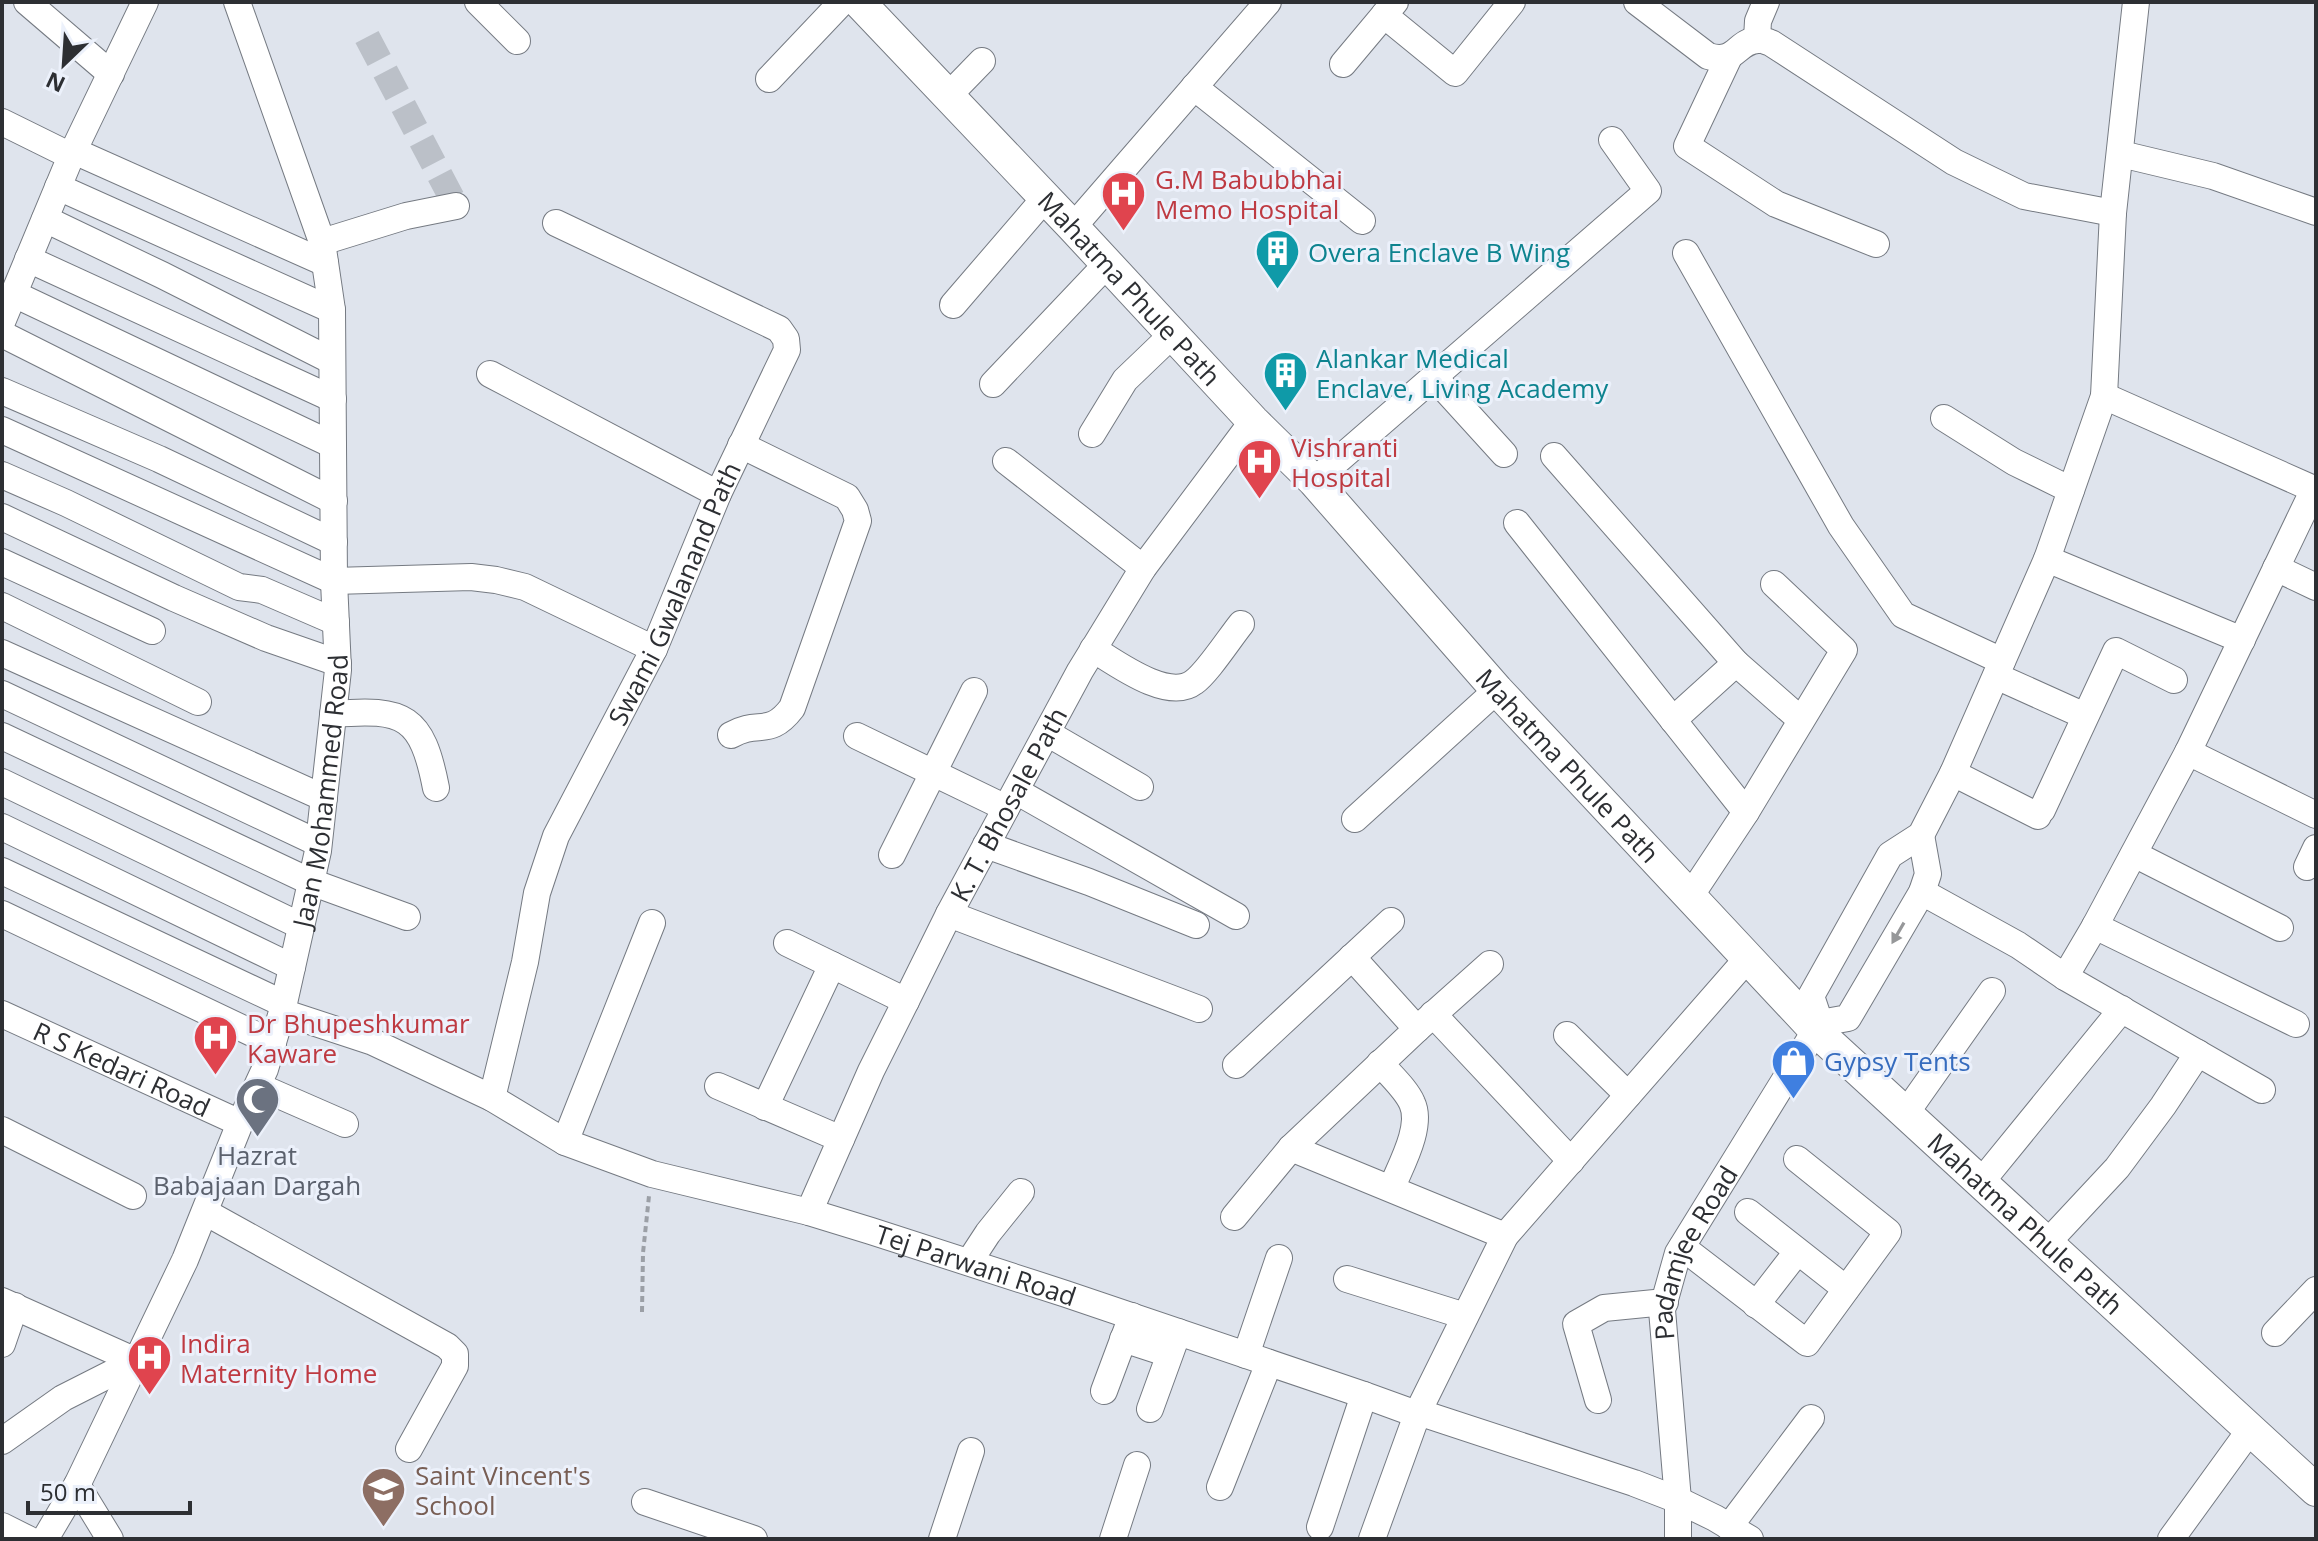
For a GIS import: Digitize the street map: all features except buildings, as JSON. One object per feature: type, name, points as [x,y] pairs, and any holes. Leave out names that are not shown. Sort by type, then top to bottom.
[{"type":"main road","name":"Mahatma Phule Path","points":[[864,5],[1253,421],[1314,481],[1497,690],[1747,959],[1906,1113],[2316,1490]]},
{"type":"street","points":[[27,2],[111,74]]},
{"type":"street","points":[[2,322],[58,187],[145,2]]},
{"type":"street","name":"Jaan Mohammed Road","points":[[45,1539],[77,1485],[185,1260],[258,1086],[283,1008],[311,882],[324,798],[338,663],[334,581],[332,310],[324,253],[237,2]]},
{"type":"street","points":[[478,2],[517,41]]},
{"type":"street","points":[[1073,227],[1268,2]]},
{"type":"street","points":[[1637,2],[1708,56],[1719,59],[1729,57],[1757,39],[1771,43],[1968,169],[2024,196],[2113,213]]},
{"type":"street","points":[[1757,39],[1758,21],[1766,2]]},
{"type":"street","points":[[1921,835],[1928,874],[1922,892],[1848,1018],[1818,1027],[1811,996],[1890,855],[1921,835],[1953,773],[2047,559],[2104,396],[2113,213],[2136,2]]},
{"type":"street","points":[[769,79],[864,5]]},
{"type":"street","points":[[1343,64],[1390,9],[1455,73],[1502,6]]},
{"type":"street","points":[[1729,57],[1687,146],[1776,204],[1876,244]]},
{"type":"street","points":[[948,96],[982,61]]},
{"type":"street","points":[[1194,87],[1362,221]]},
{"type":"street","points":[[2,122],[73,154],[324,253],[417,214],[451,207]]},
{"type":"street","points":[[1314,481],[1648,191],[1612,140]]},
{"type":"street","points":[[2121,154],[2213,176],[2316,212]]},
{"type":"street","points":[[58,187],[332,310]]},
{"type":"street","points":[[953,305],[1045,198]]},
{"type":"street","points":[[45,219],[332,361]]},
{"type":"street","name":"Swami Gwalanand Path","points":[[492,1098],[525,962],[537,893],[556,836],[654,649],[718,494],[787,350],[786,339],[779,329],[556,223]]},
{"type":"street","points":[[1686,253],[1841,526],[1903,615],[2085,716]]},
{"type":"street","points":[[28,259],[333,399]]},
{"type":"street","points":[[993,384],[1107,264]]},
{"type":"street","points":[[14,294],[333,445]]},
{"type":"street","points":[[2,334],[334,501]]},
{"type":"street","points":[[1092,434],[1125,380],[1173,334]]},
{"type":"street","points":[[490,374],[718,494]]},
{"type":"street","points":[[1434,377],[1504,454]]},
{"type":"street","points":[[92,430],[110,388]]},
{"type":"street","points":[[2,391],[334,542]]},
{"type":"street","points":[[2065,977],[2188,752],[2315,490],[2104,396]]},
{"type":"street","points":[[1944,418],[2014,462],[2071,490]]},
{"type":"street","name":"K. T. Bhosale Path","points":[[809,1212],[871,1071],[949,914],[1093,649],[1143,568],[1253,421]]},
{"type":"street","points":[[2,430],[334,581],[461,577],[525,587],[654,649]]},
{"type":"street","points":[[731,735],[742,729],[772,727],[792,708],[858,521],[847,497],[741,445]]},
{"type":"street","points":[[1554,456],[1736,663],[1801,720]]},
{"type":"street","points":[[1006,461],[1143,568]]},
{"type":"street","points":[[2,475],[239,587],[262,590],[336,622]]},
{"type":"street","points":[[2,517],[266,638],[338,663]]},
{"type":"street","points":[[1517,523],[1746,812]]},
{"type":"street","points":[[2047,559],[2242,640]]},
{"type":"street","points":[[2,562],[152,631]]},
{"type":"street","points":[[2276,568],[2316,587]]},
{"type":"street","points":[[1689,898],[1746,812],[1844,650],[1774,584]]},
{"type":"street","points":[[2,606],[198,702]]},
{"type":"street","points":[[1093,649],[1165,688],[1182,688],[1195,682],[1241,624]]},
{"type":"street","points":[[1953,773],[2040,813],[2116,651],[2174,680]]},
{"type":"street","points":[[2,653],[324,798]]},
{"type":"street","points":[[1673,720],[1736,663]]},
{"type":"street","points":[[1355,819],[1497,690]]},
{"type":"street","points":[[892,855],[974,691]]},
{"type":"street","points":[[2,694],[318,843]]},
{"type":"street","points":[[333,714],[375,711],[396,716],[417,731],[430,760],[436,788]]},
{"type":"street","points":[[1047,733],[1140,787]]},
{"type":"street","points":[[2,736],[311,882],[407,917]]},
{"type":"street","points":[[857,736],[933,771],[1011,800],[1236,916]]},
{"type":"street","points":[[2188,752],[2316,815]]},
{"type":"street","points":[[2,782],[301,926]]},
{"type":"street","points":[[2,827],[292,967]]},
{"type":"street","points":[[986,845],[1196,925]]},
{"type":"street","points":[[2134,854],[2280,928]]},
{"type":"street","name":"Tej Parwani Road","points":[[2,871],[283,1008],[373,1042],[492,1098],[565,1142],[652,1174],[809,1212],[969,1262],[1128,1328],[1174,1343],[1257,1359],[1634,1483],[1678,1500],[1739,1533]]},
{"type":"street","points":[[1922,892],[2018,945],[2065,977],[2262,1090]]},
{"type":"street","points":[[2,914],[273,1043]]},
{"type":"street","points":[[949,914],[1199,1009]]},
{"type":"street","points":[[1236,1065],[1391,921]]},
{"type":"street","points":[[565,1142],[652,923]]},
{"type":"street","points":[[2095,926],[2296,1024]]},
{"type":"street","points":[[787,943],[906,1001]]},
{"type":"street","points":[[1352,957],[1571,1161]]},
{"type":"street","points":[[1372,1539],[1418,1412],[1505,1236],[1747,959]]},
{"type":"street","points":[[1234,1217],[1291,1148],[1490,964]]},
{"type":"street","points":[[765,1107],[832,965]]},
{"type":"street","points":[[1906,1113],[1992,991]]},
{"type":"street","points":[[1981,1182],[2122,1009]]},
{"type":"street","name":"R S Kedari Road","points":[[2,1014],[240,1123]]},
{"type":"street","name":"Padamjee Road","points":[[1678,1539],[1678,1500],[1662,1310],[1678,1253],[1818,1027]]},
{"type":"street","points":[[1567,1035],[1628,1095]]},
{"type":"street","points":[[2047,1243],[2117,1168],[2198,1053]]},
{"type":"street","points":[[1380,1063],[1412,1102],[1416,1119],[1392,1187]]},
{"type":"street","points":[[258,1086],[345,1124]]},
{"type":"street","points":[[718,1086],[841,1139]]},
{"type":"street","points":[[2,1130],[133,1196]]},
{"type":"street","points":[[1291,1148],[1505,1236]]},
{"type":"street","points":[[1682,1247],[1807,1343],[1888,1232],[1797,1159]]},
{"type":"street","points":[[969,1262],[1021,1192]]},
{"type":"street","points":[[205,1212],[447,1346],[455,1354],[455,1366],[409,1449]]},
{"type":"street","points":[[1748,1212],[1846,1289]]},
{"type":"street","points":[[1756,1305],[1797,1252]]},
{"type":"street","points":[[1220,1487],[1257,1359],[1279,1258]]},
{"type":"street","points":[[1347,1279],[1465,1316]]},
{"type":"street","points":[[2275,1333],[2316,1290]]},
{"type":"street","points":[[1598,1400],[1576,1324],[1604,1308],[1665,1302]]},
{"type":"street","points":[[3,1340],[9,1303],[136,1361]]},
{"type":"street","points":[[1104,1391],[1128,1328]]},
{"type":"street","points":[[1150,1409],[1174,1343]]},
{"type":"street","points":[[2,1441],[63,1398],[136,1361]]},
{"type":"street","points":[[1320,1527],[1364,1395]]},
{"type":"street","points":[[1739,1533],[1811,1418]]},
{"type":"street","points":[[2171,1539],[2250,1430]]},
{"type":"street","points":[[942,1539],[971,1451]]},
{"type":"street","points":[[1113,1539],[1137,1465]]},
{"type":"street","points":[[77,1485],[110,1539]]},
{"type":"street","points":[[645,1502],[754,1539]]},
{"type":"street","points":[[2,1526],[28,1539]]},
{"type":"path","points":[[642,1312],[643,1253],[652,1174]]},
{"type":"tunnel","points":[[367,37],[456,206]]},
{"type":"place","name":"G.M Babubbhai Memo Hospital","points":[[1124,233]]},
{"type":"place","name":"Overa Enclave B Wing","points":[[1277,291]]},
{"type":"place","name":"Alankar Medical Enclave, Living Academy","points":[[1285,412]]},
{"type":"place","name":"Vishranti Hospital","points":[[1260,501]]},
{"type":"place","name":"Dr Bhupeshkumar Kaware","points":[[216,1077]]},
{"type":"place","name":"Gypsy Tents","points":[[1793,1100]]},
{"type":"place","name":"Hazrat Babajaan Dargah","points":[[257,1139]]},
{"type":"place","name":"Indira Maternity Home","points":[[149,1397]]},
{"type":"place","name":"Saint Vincent's School","points":[[384,1529]]}]
